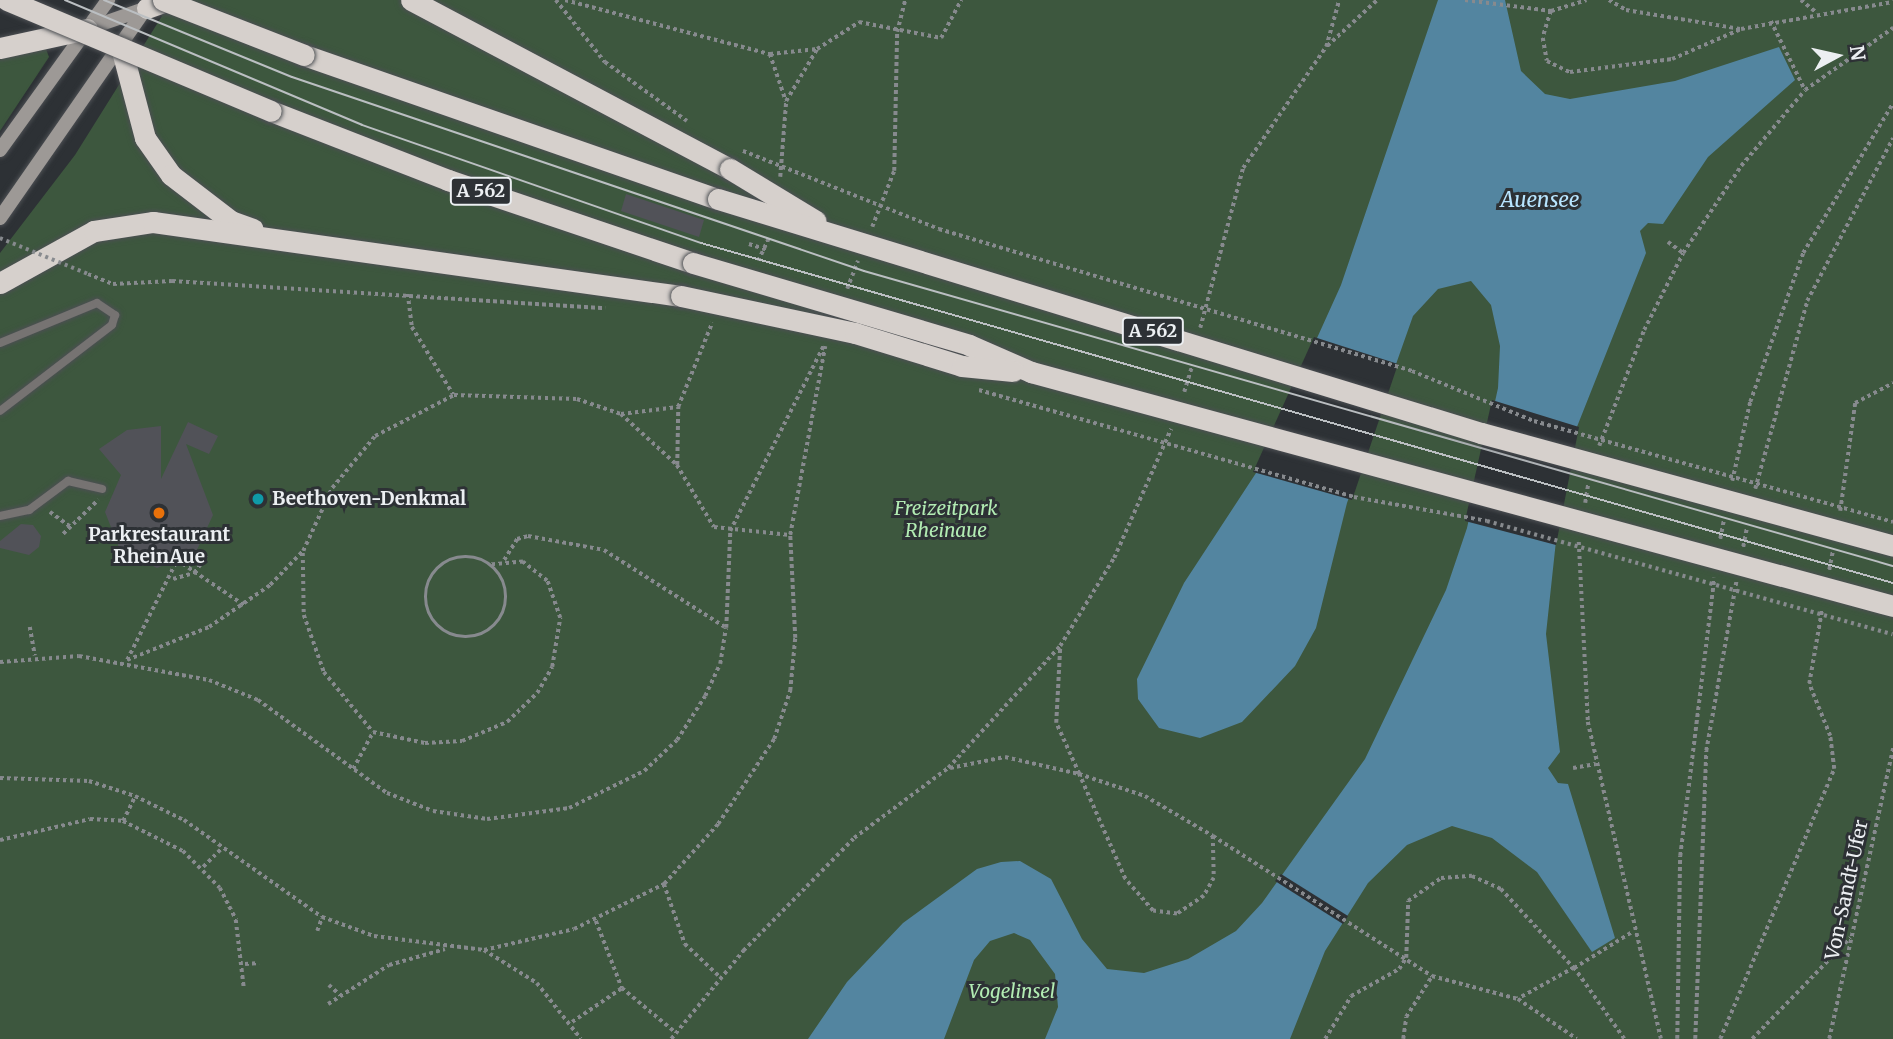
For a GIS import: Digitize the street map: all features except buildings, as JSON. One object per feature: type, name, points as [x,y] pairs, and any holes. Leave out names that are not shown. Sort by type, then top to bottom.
[{"type":"highway","name":"A 562","points":[[6,0],[271,111],[448,180],[693,263],[969,345],[1031,372],[1893,606]]},
{"type":"highway","points":[[154,3],[169,0]]},
{"type":"highway","points":[[400,0],[419,5],[730,169],[826,229]]},
{"type":"highway","name":"A 562","points":[[154,3],[718,199],[826,229],[1481,433],[1893,546]]},
{"type":"highway","points":[[0,48],[87,29]]},
{"type":"highway","points":[[121,47],[145,138],[171,175],[231,221],[308,247]]},
{"type":"highway","points":[[0,283],[58,247],[132,224],[681,296],[855,333],[962,366],[1031,372]]},
{"type":"main road","points":[[110,0],[121,47]]},
{"type":"main road","points":[[0,150],[110,0]]},
{"type":"main road","points":[[87,29],[154,3]]},
{"type":"main road","points":[[0,218],[154,3]]},
{"type":"lane","points":[[0,343],[97,303],[116,315],[113,325],[0,411]]},
{"type":"lane","points":[[0,516],[42,503],[68,481],[102,489]]},
{"type":"path","points":[[556,0],[606,61],[696,126]]},
{"type":"path","points":[[565,0],[770,54],[817,49]]},
{"type":"path","points":[[897,32],[905,0]]},
{"type":"path","points":[[786,101],[817,49],[859,22],[897,32],[941,38],[961,0]]},
{"type":"path","points":[[1326,47],[1339,0]]},
{"type":"path","points":[[1199,336],[1244,169],[1326,47],[1377,0]]},
{"type":"path","points":[[1465,0],[1551,11],[1586,0]]},
{"type":"path","points":[[1609,0],[1626,10],[1741,29]]},
{"type":"path","points":[[1801,0],[1817,13]]},
{"type":"path","points":[[1551,11],[1543,38],[1547,61],[1570,72],[1661,62],[1741,29],[1770,21],[1893,2]]},
{"type":"path","points":[[1770,21],[1805,90]]},
{"type":"path","points":[[770,54],[786,101],[782,155]]},
{"type":"path","points":[[738,149],[939,229],[1412,371],[1534,421],[1893,522]]},
{"type":"path","points":[[0,238],[113,284],[172,281],[619,309]]},
{"type":"path","points":[[1668,242],[1683,253]]},
{"type":"path","points":[[749,244],[766,250]]},
{"type":"path","points":[[408,294],[412,327],[454,395]]},
{"type":"path","points":[[698,318],[723,323]]},
{"type":"path","points":[[0,778],[89,781],[135,796],[222,848],[322,917],[374,936],[446,949],[484,950],[596,921],[664,884],[741,793],[774,739],[790,691],[795,638],[790,535],[826,341]]},
{"type":"path","points":[[809,342],[834,348]]},
{"type":"path","points":[[1181,401],[1193,362]]},
{"type":"path","points":[[1839,518],[1855,403],[1893,383]]},
{"type":"path","points":[[974,388],[1354,497],[1487,521],[1893,634]]},
{"type":"path","points":[[127,660],[172,645],[244,605],[303,551],[355,456],[403,416],[454,395],[577,399],[621,414],[677,465],[702,515],[730,531],[790,535]]},
{"type":"path","points":[[677,465],[678,407]]},
{"type":"path","points":[[671,1039],[720,977],[854,838],[948,768],[1060,646],[1114,558],[1172,426]]},
{"type":"path","points":[[63,534],[95,507],[102,489]]},
{"type":"path","points":[[42,503],[71,527]]},
{"type":"path","points":[[0,662],[35,656],[127,660],[209,680],[258,700],[354,769],[410,803],[460,816],[516,818],[569,808],[631,780],[677,740],[720,664],[726,628],[730,531]]},
{"type":"path","points":[[504,560],[517,539],[528,536],[604,550],[726,628]]},
{"type":"path","points":[[1827,584],[1834,544]]},
{"type":"path","points":[[303,551],[300,584],[308,638],[329,679],[373,732],[425,743],[462,741],[507,722],[537,693],[559,643],[558,605],[538,571],[504,560],[490,565],[464,557],[439,567],[426,605],[441,629],[464,638],[498,622],[505,586],[490,565]]},
{"type":"path","points":[[172,579],[194,573],[207,556]]},
{"type":"path","points":[[127,660],[172,579],[177,560],[244,605]]},
{"type":"path","points":[[1720,1039],[1833,769],[1830,736],[1809,684],[1824,597]]},
{"type":"path","points":[[30,627],[35,656]]},
{"type":"path","points":[[1060,646],[1056,723],[1125,879],[1153,911],[1177,914],[1205,896],[1215,870],[1213,836]]},
{"type":"path","points":[[354,769],[373,732]]},
{"type":"path","name":"Von-Sandt-Ufer","points":[[1829,1039],[1893,747]]},
{"type":"path","points":[[948,768],[1005,757],[1079,774],[1144,796],[1213,836],[1432,976],[1518,999],[1577,1039]]},
{"type":"path","points":[[1573,768],[1596,764]]},
{"type":"path","points":[[123,821],[135,796]]},
{"type":"path","points":[[0,840],[70,820],[123,821],[202,867],[232,912],[245,964],[244,988]]},
{"type":"path","points":[[202,867],[222,848]]},
{"type":"path","points":[[1325,1039],[1351,996],[1399,970],[1406,958],[1406,909],[1414,894],[1441,878],[1472,876],[1501,889],[1574,968],[1624,1039]]},
{"type":"path","points":[[664,884],[684,943],[720,977]]},
{"type":"path","points":[[317,931],[322,917]]},
{"type":"path","points":[[596,921],[622,988],[676,1033]]},
{"type":"path","points":[[1518,999],[1633,932]]},
{"type":"path","points":[[1752,1039],[1850,938]]},
{"type":"path","points":[[328,1004],[389,965],[446,949]]},
{"type":"path","points":[[484,950],[537,983],[572,1022],[581,1039]]},
{"type":"path","points":[[245,964],[259,963]]},
{"type":"path","points":[[1403,1039],[1406,1017],[1432,976]]},
{"type":"path","points":[[329,985],[340,995]]},
{"type":"path","points":[[572,1022],[622,988]]},
{"type":"green space","name":"Freizeitpark Rheinaue","points":[[172,0],[1893,0],[1893,1039],[0,1039],[0,253],[75,155]]},
{"type":"green space","points":[[46,49],[49,57],[0,131],[0,59]]},
{"type":"water","name":"Auensee","points":[[1438,0],[1505,0],[1521,71],[1545,94],[1570,99],[1675,81],[1779,47],[1795,80],[1708,157],[1663,224],[1648,223],[1640,231],[1646,253],[1565,457],[1546,634],[1560,752],[1548,768],[1558,783],[1568,784],[1615,938],[1592,952],[1537,872],[1492,838],[1452,826],[1407,845],[1368,883],[1325,951],[1290,1039],[1045,1039],[1058,1007],[1055,974],[1030,940],[1014,933],[990,941],[974,960],[944,1039],[808,1039],[847,982],[903,923],[977,869],[1001,862],[1020,861],[1051,879],[1082,939],[1107,969],[1144,973],[1188,959],[1236,931],[1262,903],[1365,759],[1446,590],[1467,528],[1498,388],[1500,346],[1491,305],[1471,281],[1438,289],[1413,316],[1347,503],[1316,628],[1295,666],[1242,722],[1200,738],[1159,728],[1138,699],[1137,679],[1184,583],[1256,473],[1341,285]]},
{"type":"pier","points":[[1314,337],[1398,364],[1352,500],[1253,472]]},
{"type":"pier","points":[[1492,400],[1579,427],[1556,545],[1465,521]]},
{"type":"pier","points":[[1281,874],[1348,916],[1343,924],[1275,881]]},
{"type":"tram line","points":[[65,0],[362,125],[701,243],[1893,583]]},
{"type":"tram line","points":[[104,0],[292,77],[864,271],[1893,566]]},
{"type":"place","name":"Beethoven-Denkmal","points":[[258,499]]},
{"type":"place","name":"Parkrestaurant RheinAue","points":[[159,513]]},
{"type":"park label","name":"Vogelinsel","points":[[1012,992]]}]
